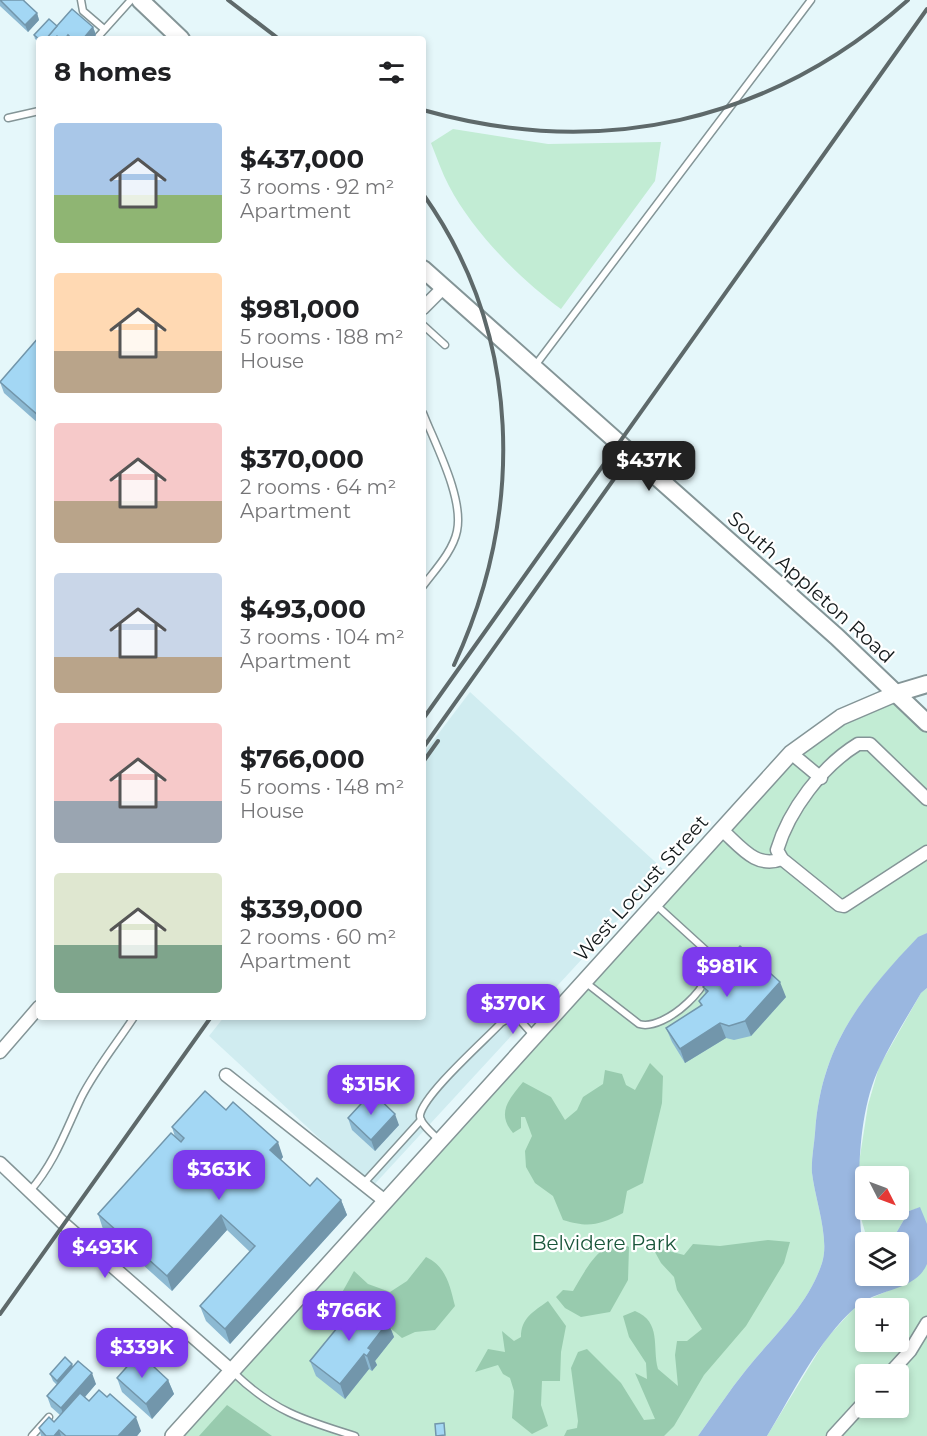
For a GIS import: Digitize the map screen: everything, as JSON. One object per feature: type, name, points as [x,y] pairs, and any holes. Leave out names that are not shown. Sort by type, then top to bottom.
[{"type":"main road","points":[[140,0],[178,36]]},
{"type":"main road","name":"South Appleton Road","points":[[426,272],[897,693],[927,723]]},
{"type":"main road","points":[[897,693],[927,684]]},
{"type":"street","points":[[426,305],[443,288]]},
{"type":"street","name":"West Locust Street","points":[[173,1436],[791,753],[841,717],[897,693]]},
{"type":"street","points":[[927,799],[865,742],[853,747],[807,793],[781,838],[777,850],[782,859],[839,905],[844,906],[927,852]]},
{"type":"street","points":[[791,753],[821,778]]},
{"type":"street","points":[[722,830],[756,860],[772,862],[782,859]]},
{"type":"street","points":[[0,1052],[36,1010]]},
{"type":"street","points":[[226,1075],[385,1201]]},
{"type":"street","points":[[0,1163],[232,1371]]},
{"type":"street","points":[[899,1364],[910,1352],[927,1323]]},
{"type":"street","points":[[833,1436],[855,1412]]},
{"type":"lane","points":[[81,0],[84,11],[104,29]]},
{"type":"lane","points":[[98,36],[131,0]]},
{"type":"lane","points":[[534,368],[811,0]]},
{"type":"lane","points":[[8,118],[36,112]]},
{"type":"lane","points":[[426,328],[445,345]]},
{"type":"lane","points":[[426,421],[458,508],[457,532],[447,553],[426,582]]},
{"type":"lane","points":[[585,981],[627,1015],[645,1026],[681,1008],[704,984],[710,975],[711,955],[655,904]]},
{"type":"lane","points":[[440,1141],[421,1120],[420,1115],[429,1097],[501,1023],[512,1017],[519,1019],[534,1037]]},
{"type":"lane","points":[[29,1191],[47,1171],[62,1145],[82,1097],[132,1020]]},
{"type":"lane","points":[[363,1184],[421,1120]]},
{"type":"lane","points":[[232,1371],[255,1393],[286,1413],[355,1436]]},
{"type":"lane","points":[[32,1436],[50,1417]]},
{"type":"shaded area","points":[[470,692],[664,870],[372,1187],[209,1036],[222,1020],[426,1020],[426,750]]},
{"type":"green space","points":[[453,129],[548,144],[661,142],[655,181],[561,309],[530,284],[499,254],[459,203],[446,181],[431,143]]},
{"type":"green space","name":"Belvidere Park","points":[[897,693],[927,723],[927,933],[918,938],[897,960],[862,1003],[847,1025],[825,1074],[819,1102],[812,1163],[824,1242],[822,1263],[816,1279],[799,1307],[756,1357],[698,1436],[173,1436],[791,753]]},
{"type":"green space","points":[[927,988],[927,1242],[919,1208],[909,1211],[909,1166],[858,1166],[868,1105],[879,1067],[921,993]]},
{"type":"green space","points":[[650,1063],[663,1076],[662,1103],[643,1183],[627,1191],[623,1213],[615,1217],[594,1224],[563,1220],[553,1196],[535,1183],[526,1167],[525,1151],[532,1136],[525,1117],[521,1117],[521,1128],[513,1133],[508,1126],[505,1113],[509,1100],[523,1082],[551,1097],[565,1120],[577,1110],[583,1097],[603,1084],[605,1070],[622,1074],[626,1085],[635,1090]]},
{"type":"green space","points":[[862,1220],[904,1220],[897,1232],[865,1232]]},
{"type":"green space","points":[[768,1240],[790,1242],[784,1263],[746,1326],[704,1375],[674,1426],[664,1436],[564,1436],[567,1430],[577,1428],[578,1421],[571,1368],[578,1352],[587,1349],[621,1383],[644,1420],[655,1419],[635,1373],[647,1379],[646,1363],[629,1337],[623,1316],[635,1311],[649,1322],[653,1328],[658,1369],[678,1386],[675,1355],[677,1341],[687,1341],[702,1329],[677,1290],[674,1277],[661,1263],[650,1243],[661,1249],[684,1255],[693,1244],[720,1246]]},
{"type":"green space","points":[[620,1242],[629,1247],[628,1280],[610,1312],[581,1317],[565,1308],[556,1297],[563,1290],[573,1291],[598,1254],[604,1248]]},
{"type":"green space","points":[[426,1257],[443,1271],[455,1306],[435,1330],[415,1332],[402,1338],[363,1305],[339,1298],[354,1271],[368,1284],[390,1292],[407,1281]]},
{"type":"green space","points":[[927,1262],[927,1436],[767,1436],[826,1339],[855,1307],[855,1352],[909,1352],[909,1298],[872,1298],[899,1286],[909,1286],[909,1281]]},
{"type":"green space","points":[[548,1301],[566,1326],[561,1352],[560,1381],[542,1381],[541,1405],[548,1426],[532,1434],[512,1418],[514,1391],[510,1378],[503,1374],[498,1365],[475,1372],[488,1349],[505,1352],[502,1331],[514,1341],[521,1337],[526,1320]]},
{"type":"green space","points":[[227,1405],[272,1436],[199,1436]]},
{"type":"water","points":[[927,933],[927,988],[921,993],[880,1066],[866,1109],[860,1166],[855,1166],[855,1220],[861,1220],[861,1232],[855,1232],[855,1286],[902,1286],[870,1298],[855,1298],[855,1308],[818,1351],[767,1436],[698,1436],[756,1357],[799,1307],[816,1279],[822,1263],[824,1242],[812,1163],[819,1102],[825,1074],[847,1025],[878,981],[918,937]]},
{"type":"water","points":[[920,1207],[927,1224],[927,1264],[909,1283],[909,1232],[897,1232],[904,1220],[909,1220],[909,1211]]},
{"type":"building","points":[[0,0],[23,0],[37,13],[25,25]]},
{"type":"building","points":[[72,9],[93,27],[86,36],[48,36]]},
{"type":"building","points":[[49,19],[57,26],[49,36],[34,35]]},
{"type":"building","points":[[36,340],[36,413],[0,382]]},
{"type":"building","points":[[740,946],[780,982],[745,1021],[729,1026],[720,1023],[680,1049],[666,1028],[702,1005],[699,1001],[708,991],[703,987]]},
{"type":"building","points":[[205,1091],[226,1110],[233,1102],[278,1142],[270,1150],[310,1186],[317,1178],[341,1200],[225,1329],[200,1306],[255,1246],[221,1215],[167,1276],[98,1214],[171,1133],[181,1142],[184,1138],[172,1127]]},
{"type":"building","points":[[372,1092],[395,1114],[371,1140],[348,1118]]},
{"type":"building","points":[[360,1300],[388,1322],[368,1348],[371,1350],[367,1356],[364,1354],[340,1384],[310,1361]]},
{"type":"building","points":[[139,1353],[168,1380],[146,1404],[117,1378]]},
{"type":"building","points":[[65,1357],[72,1364],[57,1381],[50,1374]]},
{"type":"building","points":[[78,1361],[92,1373],[61,1408],[47,1396]]},
{"type":"building","points":[[99,1390],[107,1397],[110,1394],[136,1417],[118,1436],[66,1436],[59,1430],[54,1436],[46,1436],[39,1428],[49,1417],[54,1422],[80,1393],[89,1401]]},
{"type":"building","points":[[444,1423],[445,1435],[436,1436],[435,1424]]},
{"type":"railway","points":[[228,0],[275,36]]},
{"type":"railway","points":[[426,111],[489,125],[554,131],[618,130],[680,120],[741,102],[799,76],[855,42],[908,0]]},
{"type":"railway","points":[[426,715],[927,9]]},
{"type":"railway","points":[[426,199],[456,248],[480,306],[495,365],[503,425],[502,486],[493,547],[477,607],[454,665]]},
{"type":"railway","points":[[426,744],[621,469]]},
{"type":"railway","points":[[426,758],[438,741]]},
{"type":"railway","points":[[0,1314],[209,1020]]}]
